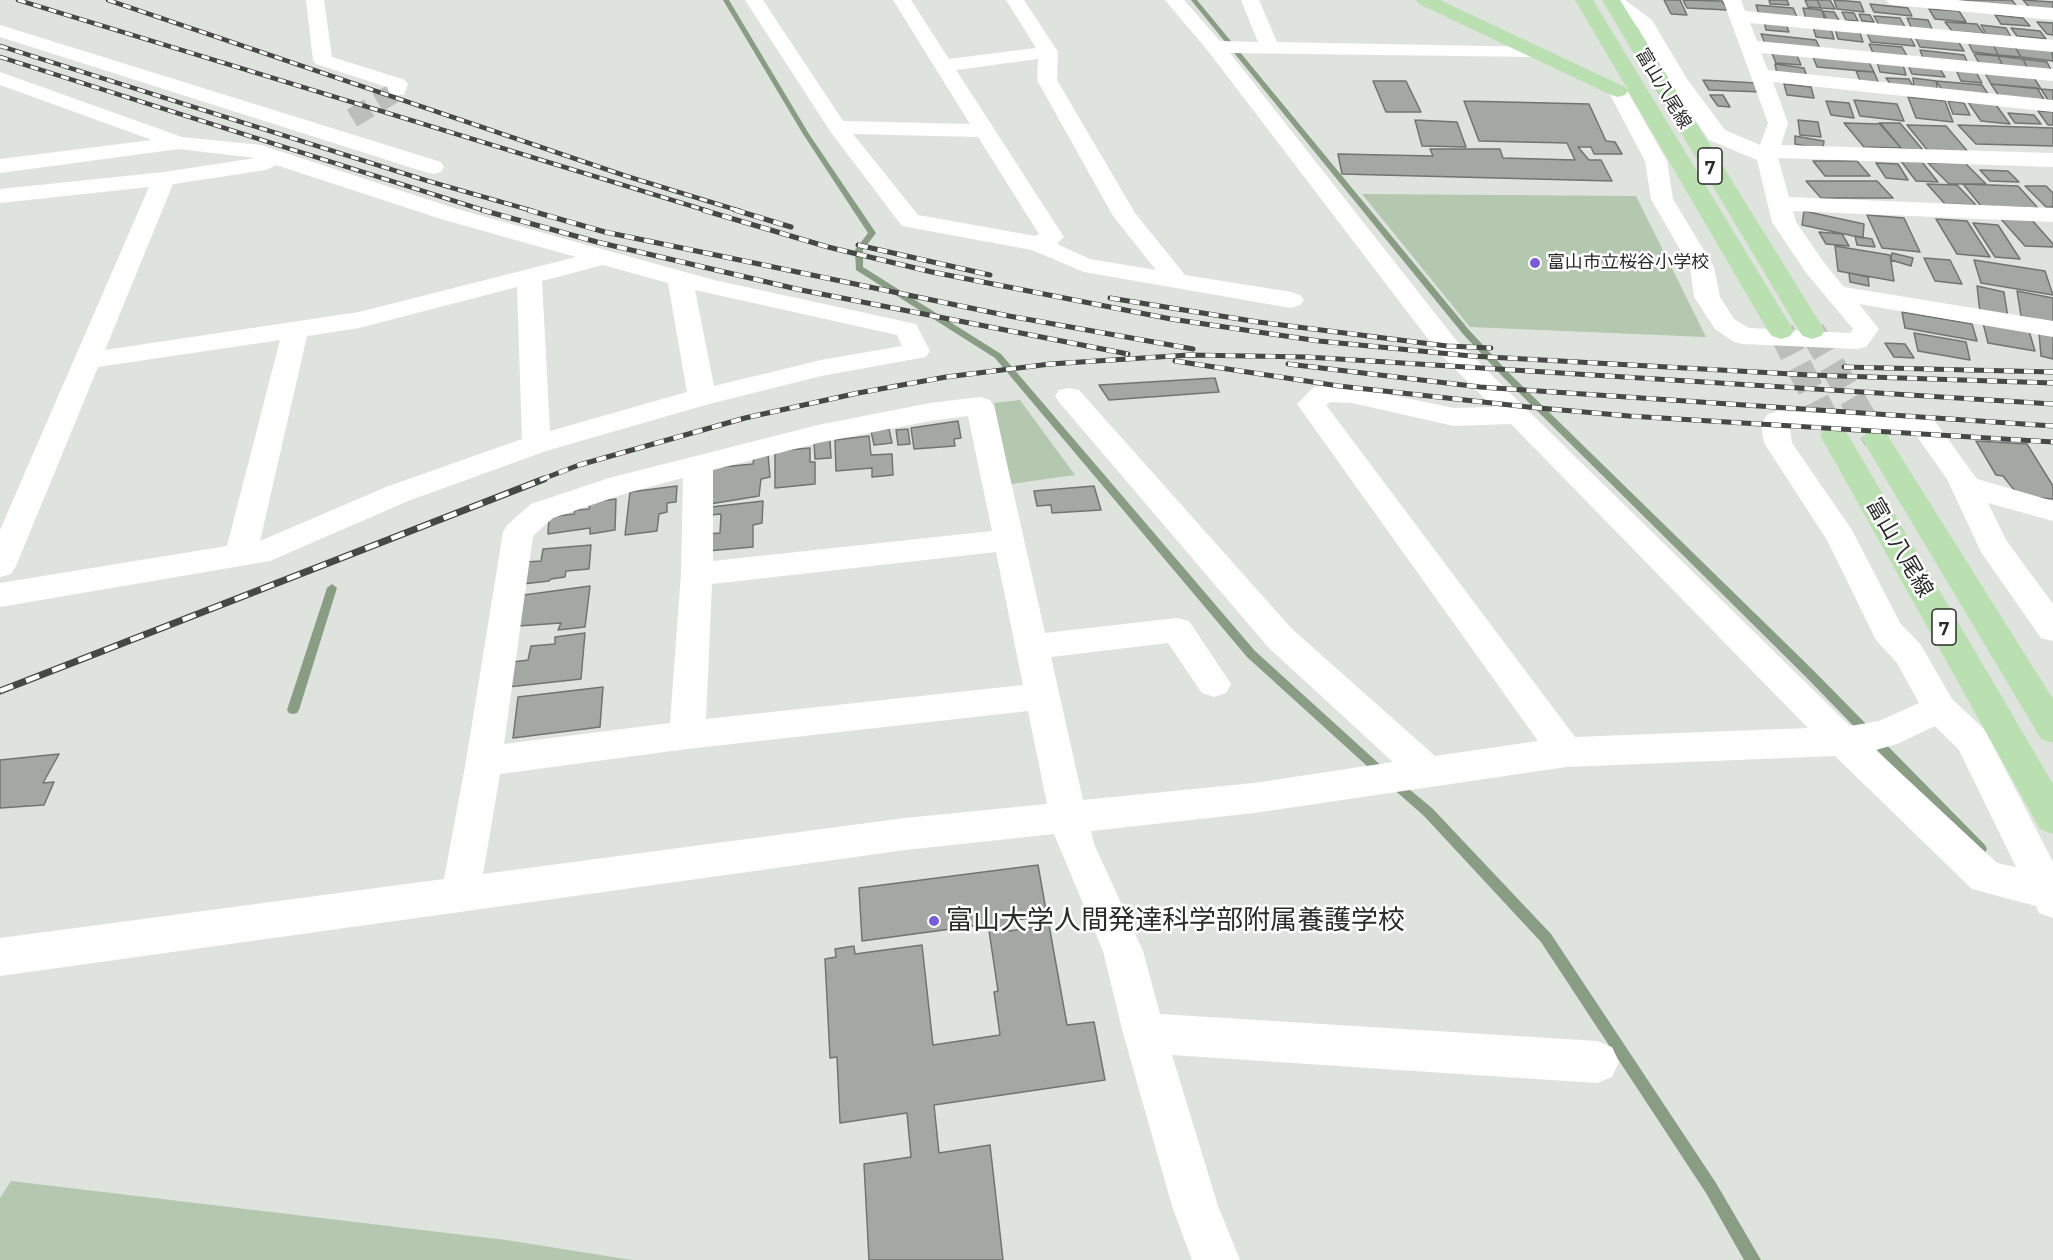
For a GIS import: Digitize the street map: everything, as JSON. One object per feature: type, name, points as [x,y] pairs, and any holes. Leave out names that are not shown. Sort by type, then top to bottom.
[{"type":"main road","name":"富山八尾線","points":[[1425,0],[1618,91]]},
{"type":"main road","name":"富山八尾線","points":[[1584,0],[1781,331]]},
{"type":"main road","name":"富山八尾線","points":[[1612,0],[1812,331]]},
{"type":"main road","name":"富山八尾線","points":[[1834,435],[2053,818]]},
{"type":"main road","name":"富山八尾線","points":[[1876,439],[2053,729]]},
{"type":"street","points":[[315,0],[323,60],[398,84],[397,92]]},
{"type":"street","points":[[754,0],[837,127],[910,221],[1038,244],[1084,265],[1291,300]]},
{"type":"street","points":[[902,0],[1052,237],[1038,244]]},
{"type":"street","points":[[1015,0],[1048,52],[1047,80],[1125,216],[1176,279]]},
{"type":"street","points":[[1032,0],[1048,23]]},
{"type":"street","points":[[1174,0],[1215,47],[1448,346],[1860,738],[1986,877],[2051,896]]},
{"type":"street","points":[[1250,0],[1270,48]]},
{"type":"street","points":[[1612,0],[1645,24],[1678,80],[1717,135],[1768,153],[2053,160]]},
{"type":"street","points":[[1895,0],[2053,14]]},
{"type":"street","points":[[1618,91],[1656,161],[1662,200],[1702,267],[1707,297],[1724,324],[1743,336],[1857,341],[1866,329],[1816,269],[1784,222],[1768,153],[1778,123],[1762,75],[1735,8],[2053,46]]},
{"type":"street","points":[[0,31],[433,167],[386,193]]},
{"type":"street","points":[[1750,46],[2053,75]]},
{"type":"street","points":[[1215,47],[1533,51]]},
{"type":"street","points":[[942,66],[1048,52]]},
{"type":"street","points":[[1762,75],[2053,106]]},
{"type":"street","points":[[0,78],[179,143]]},
{"type":"street","points":[[0,196],[164,179],[286,160],[336,136],[352,118]]},
{"type":"street","points":[[837,127],[983,130]]},
{"type":"street","points":[[0,166],[179,143],[253,150],[449,214],[680,279],[907,330],[917,351],[821,368],[702,397],[536,444],[397,494],[270,550],[0,595]]},
{"type":"street","points":[[0,566],[164,179]]},
{"type":"street","points":[[1781,204],[2053,215]]},
{"type":"street","points":[[87,361],[359,320],[605,257]]},
{"type":"street","points":[[529,277],[536,444]]},
{"type":"street","points":[[680,279],[702,397]]},
{"type":"street","points":[[1837,293],[2053,329]]},
{"type":"street","points":[[241,554],[296,329]]},
{"type":"street","points":[[1518,415],[1454,417],[1352,395],[1324,393],[1311,404],[1566,752]]},
{"type":"street","points":[[1069,396],[1280,638],[1428,771]]},
{"type":"street","points":[[460,896],[484,761],[518,532],[542,512],[619,485],[818,434],[930,412],[980,406],[1068,816],[1076,844],[1123,951],[1144,1033],[1195,1206],[1216,1260]]},
{"type":"street","points":[[2051,896],[1972,740],[1940,709],[1909,654],[1888,631],[1841,538],[1778,443],[1775,424],[1782,419],[1924,426],[1961,477],[1992,544],[2053,629]]},
{"type":"street","points":[[687,735],[697,574],[698,464]]},
{"type":"street","points":[[1965,486],[2053,511]]},
{"type":"street","points":[[697,574],[1009,540]]},
{"type":"street","points":[[1032,647],[1177,630],[1214,684]]},
{"type":"street","points":[[484,761],[687,735],[1043,696]]},
{"type":"street","points":[[0,957],[894,836],[1254,798],[1566,752],[1860,738],[1940,709]]},
{"type":"street","points":[[1144,1033],[1597,1062]]},
{"type":"green space","points":[[1362,194],[1636,196],[1706,337],[1470,327]]},
{"type":"green space","points":[[1020,400],[1075,475],[1011,484],[994,403]]},
{"type":"green space","points":[[11,1181],[506,1240],[632,1260],[0,1260],[0,1198]]},
{"type":"building","points":[[1664,0],[1680,0],[1687,15],[1671,14]]},
{"type":"building","points":[[1683,0],[1722,1],[1728,10],[1687,8]]},
{"type":"building","points":[[1769,0],[1787,0],[1789,5],[1770,4]]},
{"type":"building","points":[[1805,0],[1817,0],[1821,8],[1808,7]]},
{"type":"building","points":[[1817,0],[1830,0],[1835,9],[1821,8]]},
{"type":"building","points":[[1834,0],[1860,2],[1864,12],[1837,9]]},
{"type":"building","points":[[1956,0],[2012,0],[2018,8]]},
{"type":"building","points":[[2023,0],[2053,2],[2053,10],[2031,9]]},
{"type":"building","points":[[1870,4],[1908,8],[1912,16],[1874,12]]},
{"type":"building","points":[[1756,5],[1793,8],[1797,17],[1759,14]]},
{"type":"building","points":[[1803,8],[1822,10],[1825,21],[1806,19]]},
{"type":"building","points":[[1929,9],[1959,11],[1966,22],[1935,19]]},
{"type":"building","points":[[1822,11],[1834,12],[1840,22],[1828,21]]},
{"type":"building","points":[[1842,12],[1854,13],[1858,21],[1846,20]]},
{"type":"building","points":[[1859,14],[1870,15],[1874,22],[1862,21]]},
{"type":"building","points":[[1995,15],[2023,18],[2030,26],[2001,24]]},
{"type":"building","points":[[1874,16],[1900,18],[1905,27],[1879,25]]},
{"type":"building","points":[[1907,18],[1928,20],[1933,31],[1912,29]]},
{"type":"building","points":[[1764,22],[1786,24],[1789,32],[1766,30]]},
{"type":"building","points":[[1945,22],[1977,24],[1984,34],[1952,31]]},
{"type":"building","points":[[2037,22],[2053,23],[2053,35],[2047,34]]},
{"type":"building","points":[[1981,25],[2006,28],[2011,37],[1986,34]]},
{"type":"building","points":[[1813,27],[1831,29],[1834,39],[1816,37]]},
{"type":"building","points":[[2011,28],[2040,31],[2046,39],[2017,36]]},
{"type":"building","points":[[1835,29],[1860,33],[1863,42],[1838,39]]},
{"type":"building","points":[[1867,33],[1910,37],[1915,46],[1871,42]]},
{"type":"building","points":[[1761,34],[1816,40],[1820,49],[1765,43]]},
{"type":"building","points":[[1915,37],[1958,41],[1964,51],[1920,47]]},
{"type":"building","points":[[1968,42],[1993,44],[1998,55],[1973,52]]},
{"type":"building","points":[[1869,44],[1902,47],[1907,56],[1873,53]]},
{"type":"building","points":[[1993,44],[2015,47],[2021,57],[1998,55]]},
{"type":"building","points":[[2015,47],[2052,50],[2053,61],[2021,57]]},
{"type":"building","points":[[1920,50],[1964,55],[1968,63],[1923,58]]},
{"type":"building","points":[[1771,51],[1796,53],[1801,65],[1776,63]]},
{"type":"building","points":[[1974,54],[1998,56],[2003,66],[1979,63]]},
{"type":"building","points":[[1998,56],[2023,59],[2028,69],[2003,66]]},
{"type":"building","points":[[1813,57],[1869,62],[1874,72],[1817,67]]},
{"type":"building","points":[[2023,59],[2047,62],[2052,72],[2028,69]]},
{"type":"building","points":[[1877,62],[1903,65],[1906,75],[1880,72]]},
{"type":"building","points":[[1775,64],[1804,68],[1807,77],[1777,74]]},
{"type":"building","points":[[1908,65],[1940,69],[1945,77],[1912,74]]},
{"type":"building","points":[[1956,70],[1976,72],[1982,83],[1961,81]]},
{"type":"building","points":[[1856,71],[1874,72],[1879,84],[1861,83]]},
{"type":"building","points":[[1985,73],[2034,78],[2041,89],[1991,84]]},
{"type":"building","points":[[1886,78],[1909,79],[1914,88],[1892,86]]},
{"type":"building","points":[[1913,78],[1936,81],[1938,91],[1914,88]]},
{"type":"building","points":[[1703,80],[1756,83],[1762,92],[1709,90]]},
{"type":"building","points":[[1373,81],[1406,81],[1421,112],[1386,112]]},
{"type":"building","points":[[1936,81],[1982,85],[1988,94],[1943,91]]},
{"type":"building","points":[[1784,84],[1811,87],[1814,98],[1787,95]]},
{"type":"building","points":[[1991,84],[2037,88],[2045,101],[1999,96]]},
{"type":"building","points":[[2041,89],[2053,90],[2053,101],[2048,100]]},
{"type":"building","points":[[1710,95],[1723,95],[1730,107],[1718,106]]},
{"type":"building","points":[[1908,97],[1945,101],[1953,122],[1916,118]]},
{"type":"building","points":[[1854,100],[1897,104],[1904,121],[1860,116]]},
{"type":"building","points":[[1464,101],[1589,104],[1606,141],[1615,142],[1622,154],[1594,154],[1591,147],[1578,147],[1589,160],[1601,160],[1612,181],[1342,174],[1338,154],[1433,156],[1430,149],[1500,149],[1503,158],[1575,160],[1567,143],[1479,141]]},
{"type":"building","points":[[1826,101],[1849,103],[1854,118],[1831,115]]},
{"type":"building","points":[[1948,101],[1964,103],[1970,115],[1953,114]]},
{"type":"building","points":[[1968,102],[1996,105],[2010,124],[1981,121]]},
{"type":"building","points":[[2038,111],[2053,112],[2053,125],[2048,125]]},
{"type":"building","points":[[2008,113],[2034,115],[2041,124],[2015,123]]},
{"type":"building","points":[[1415,120],[1457,122],[1466,147],[1422,146]]},
{"type":"building","points":[[1798,120],[1818,122],[1821,137],[1800,135]]},
{"type":"building","points":[[1844,123],[1881,124],[1901,148],[1864,147]]},
{"type":"building","points":[[1879,123],[1900,123],[1923,150],[1902,149]]},
{"type":"building","points":[[1907,125],[1946,126],[1969,153],[1929,152]]},
{"type":"building","points":[[1958,125],[2053,128],[2053,146],[1976,144]]},
{"type":"building","points":[[1795,136],[1824,141],[1823,149],[1795,144]]},
{"type":"building","points":[[1813,161],[1857,161],[1870,176],[1825,176]]},
{"type":"building","points":[[1901,161],[1922,162],[1938,182],[1916,181]]},
{"type":"building","points":[[1876,163],[1898,164],[1908,180],[1886,178]]},
{"type":"building","points":[[1928,163],[1965,163],[1986,184],[1949,184]]},
{"type":"building","points":[[1980,170],[2008,171],[2019,182],[1990,181]]},
{"type":"building","points":[[1806,181],[1877,181],[1893,198],[1821,198]]},
{"type":"building","points":[[1927,184],[1957,185],[1976,205],[1945,204]]},
{"type":"building","points":[[1963,184],[2018,186],[2038,208],[1981,206]]},
{"type":"building","points":[[2025,186],[2046,186],[2053,193],[2053,207],[2046,207]]},
{"type":"building","points":[[1804,211],[1864,224],[1863,238],[1802,225]]},
{"type":"building","points":[[1867,215],[1904,218],[1920,252],[1882,248]]},
{"type":"building","points":[[2000,218],[2031,219],[2053,244],[2053,247],[2025,246]]},
{"type":"building","points":[[1936,219],[1967,221],[1990,257],[1957,254]]},
{"type":"building","points":[[1973,223],[1998,225],[2020,259],[1995,257]]},
{"type":"building","points":[[1819,232],[1842,234],[1849,246],[1826,244]]},
{"type":"building","points":[[1855,236],[1872,239],[1875,247],[1857,245]]},
{"type":"building","points":[[1835,246],[1890,255],[1894,281],[1838,271]]},
{"type":"building","points":[[1892,253],[1913,258],[1911,266],[1891,260]]},
{"type":"building","points":[[1924,258],[1950,260],[1962,284],[1935,281]]},
{"type":"building","points":[[1974,260],[2045,271],[2053,295],[1981,283]]},
{"type":"building","points":[[1849,273],[1868,277],[1869,286],[1850,282]]},
{"type":"building","points":[[1977,286],[2004,292],[2008,318],[1980,312]]},
{"type":"building","points":[[2017,291],[2053,298],[2053,323],[2021,316]]},
{"type":"building","points":[[1902,312],[1972,324],[1977,341],[1905,328]]},
{"type":"building","points":[[1983,323],[2029,331],[2035,351],[1988,343]]},
{"type":"building","points":[[1914,333],[1966,342],[1970,360],[1918,351]]},
{"type":"building","points":[[2039,333],[2053,336],[2053,359],[2041,356]]},
{"type":"building","points":[[1885,343],[1905,344],[1914,358],[1894,357]]},
{"type":"building","points":[[1215,378],[1219,392],[1109,400],[1099,385]]},
{"type":"building","points":[[958,421],[961,438],[954,439],[955,446],[914,449],[911,428]]},
{"type":"building","points":[[889,429],[892,443],[874,445],[871,431]]},
{"type":"building","points":[[908,429],[910,444],[898,445],[896,430]]},
{"type":"building","points":[[869,436],[871,455],[892,454],[893,475],[872,477],[872,468],[836,471],[835,440]]},
{"type":"building","points":[[830,440],[831,458],[815,459],[814,442]]},
{"type":"building","points":[[1976,441],[2027,444],[2053,486],[2053,499],[2019,496],[2003,476],[1996,475]]},
{"type":"building","points":[[810,448],[810,462],[815,462],[815,484],[775,488],[775,451]]},
{"type":"building","points":[[768,454],[770,477],[761,479],[759,496],[710,504],[711,468],[753,464],[754,456]]},
{"type":"building","points":[[677,486],[676,502],[667,503],[667,512],[659,514],[657,531],[625,535],[630,492]]},
{"type":"building","points":[[1094,486],[1101,510],[1052,513],[1051,505],[1037,506],[1034,491]]},
{"type":"building","points":[[616,499],[615,530],[590,534],[590,528],[548,534],[549,517],[574,514],[575,510],[589,509],[590,502]]},
{"type":"building","points":[[763,501],[762,523],[753,525],[753,547],[707,551],[708,534],[720,533],[721,514],[711,515],[711,507]]},
{"type":"building","points":[[591,545],[589,569],[566,571],[565,577],[523,584],[526,562],[541,561],[543,549]]},
{"type":"building","points":[[590,586],[585,627],[558,630],[561,623],[518,626],[524,595]]},
{"type":"building","points":[[585,633],[581,679],[508,687],[513,662],[528,660],[531,646],[555,644],[555,637]]},
{"type":"building","points":[[603,687],[600,727],[513,738],[518,697]]},
{"type":"building","points":[[59,754],[43,783],[54,782],[44,805],[0,808],[0,760]]},
{"type":"building","points":[[1038,865],[1047,916],[1008,921],[1009,931],[1049,925],[1067,1025],[1094,1022],[1105,1080],[934,1105],[939,1153],[990,1145],[1003,1260],[869,1260],[864,1164],[911,1157],[907,1113],[840,1123],[837,1057],[830,1058],[825,959],[836,957],[835,949],[854,946],[855,954],[922,945],[933,1045],[1000,1035],[994,992],[998,991],[988,924],[862,941],[859,888]]},
{"type":"waterway","points":[[726,0],[806,134],[872,233],[859,250],[859,268],[998,356],[1251,654],[1382,773]]},
{"type":"waterway","points":[[1194,0],[1466,332],[1505,374],[1808,672],[1981,849]]},
{"type":"waterway","points":[[293,710],[332,588]]},
{"type":"waterway","points":[[1394,783],[1428,812],[1546,938],[1711,1188],[1753,1260]]},
{"type":"tunnel","points":[[352,118],[397,91]]},
{"type":"tunnel","points":[[1781,331],[1834,435]]},
{"type":"tunnel","points":[[1812,331],[1876,439]]},
{"type":"railway","points":[[18,0],[708,211]]},
{"type":"railway","points":[[108,0],[626,176],[740,211]]},
{"type":"railway","points":[[0,46],[428,181],[533,211]]},
{"type":"railway","points":[[0,57],[486,211]]},
{"type":"railway","points":[[482,210],[597,242],[801,290],[1128,354]]},
{"type":"railway","points":[[528,210],[605,232],[1009,316],[1193,349]]},
{"type":"railway","points":[[703,210],[828,247],[932,272],[1171,319],[1319,341],[1471,356],[1810,375],[2053,383]]},
{"type":"railway","points":[[735,210],[791,227]]},
{"type":"railway","points":[[858,245],[990,275]]},
{"type":"railway","points":[[1110,298],[1258,322],[1447,346],[1491,348]]},
{"type":"railway","points":[[540,480],[579,465],[745,418],[858,393],[946,377],[1050,364],[1189,355],[1307,357],[2053,404]]},
{"type":"railway","points":[[1175,361],[1339,386],[1528,407],[1629,416],[2053,442]]},
{"type":"railway","points":[[1288,364],[1480,387],[2053,426]]},
{"type":"railway","points":[[1844,367],[2053,372]]},
{"type":"railway","points":[[0,691],[544,479]]},
{"type":"place","name":"富山市立桜谷小学校","points":[[1535,263]]},
{"type":"place","name":"富山大学人間発達科学部附属養護学校","points":[[934,921]]}]
